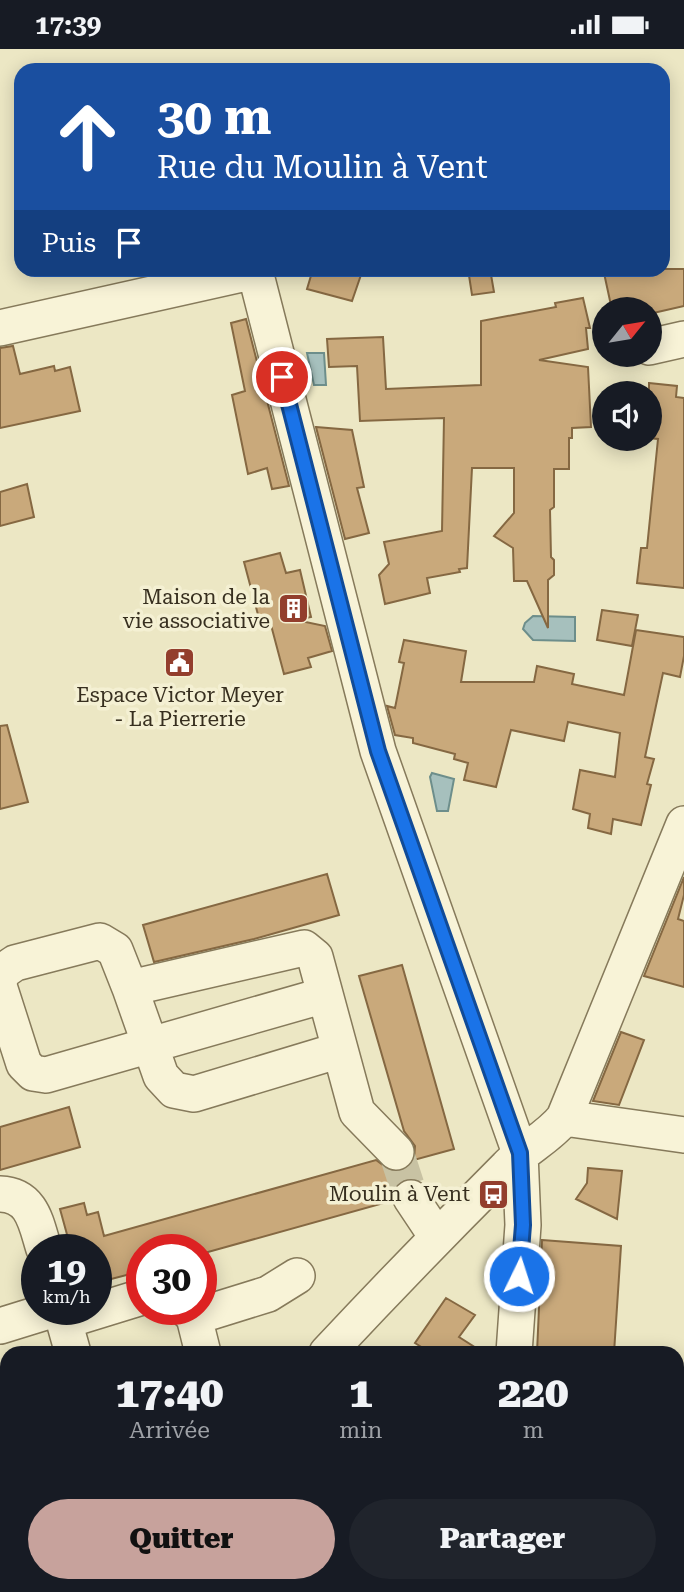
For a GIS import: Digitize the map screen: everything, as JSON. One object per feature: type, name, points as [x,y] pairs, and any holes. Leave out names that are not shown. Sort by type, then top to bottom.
[{"type":"street","points":[[0,328],[227,277]]},
{"type":"street","points":[[256,277],[378,751],[520,1153],[523,1225],[514,1346]]},
{"type":"street","points":[[662,344],[684,339]]},
{"type":"street","points":[[334,1346],[520,1153],[553,1131],[564,1118],[684,824]]},
{"type":"street","points":[[0,979],[2,972],[15,963],[100,941],[115,950],[161,1076],[174,1090],[194,1094],[341,1050]]},
{"type":"street","points":[[130,988],[304,948],[314,957],[357,1112],[396,1152]]},
{"type":"street","points":[[0,989],[23,1064],[33,1073],[46,1075],[325,995]]},
{"type":"street","points":[[564,1118],[684,1135]]},
{"type":"street","points":[[0,1194],[12,1195],[32,1211],[39,1234]]},
{"type":"street","points":[[411,1198],[437,1237]]},
{"type":"street","points":[[217,1306],[268,1294],[297,1276]]},
{"type":"street","points":[[0,1326],[21,1325]]},
{"type":"street","points":[[194,1325],[201,1346]]},
{"type":"water","points":[[307,353],[324,353],[326,385],[314,385]]},
{"type":"water","points":[[533,616],[575,617],[575,641],[533,640],[523,629]]},
{"type":"water","points":[[432,773],[454,779],[448,811],[437,811],[430,777]]},
{"type":"building","points":[[670,269],[684,269],[684,306],[662,311],[662,297],[609,297],[605,277],[670,277]]},
{"type":"building","points":[[311,277],[360,277],[352,301],[307,289]]},
{"type":"building","points":[[469,277],[491,277],[494,292],[472,295]]},
{"type":"building","points":[[583,298],[590,328],[586,328],[588,349],[539,360],[588,367],[591,427],[572,428],[572,438],[569,438],[569,469],[554,469],[554,507],[550,510],[554,575],[548,580],[548,628],[527,581],[514,581],[513,548],[494,536],[514,513],[514,468],[472,468],[467,568],[459,569],[460,572],[427,578],[430,593],[385,604],[379,575],[389,564],[384,542],[442,531],[444,418],[360,421],[357,366],[329,367],[327,339],[383,337],[386,389],[481,385],[481,321],[556,307],[555,303]]},
{"type":"building","points":[[246,319],[289,486],[272,489],[267,468],[248,474],[232,395],[245,391],[231,323]]},
{"type":"building","points":[[13,346],[20,374],[54,366],[55,371],[70,367],[80,411],[0,428],[0,348]]},
{"type":"building","points":[[662,384],[677,386],[676,397],[684,398],[684,588],[637,583],[641,548],[647,548],[657,451],[662,451]]},
{"type":"building","points":[[316,427],[352,430],[364,487],[357,488],[369,533],[345,539]]},
{"type":"building","points":[[27,484],[34,517],[0,526],[0,492]]},
{"type":"building","name":"Maison de la vie associative","points":[[280,553],[286,573],[300,570],[311,617],[296,620],[325,626],[332,651],[308,658],[311,667],[284,674],[271,625],[261,626],[244,562]]},
{"type":"building","points":[[602,610],[638,615],[632,646],[597,640]]},
{"type":"building","points":[[636,630],[684,637],[680,677],[663,673],[645,757],[654,759],[641,825],[613,819],[611,834],[588,828],[590,814],[573,809],[580,770],[615,777],[620,733],[568,722],[564,741],[511,730],[496,787],[464,780],[468,763],[454,759],[455,754],[413,743],[413,738],[395,735],[387,706],[395,708],[404,663],[399,662],[404,640],[466,651],[461,682],[534,682],[537,666],[574,674],[572,684],[624,695]]},
{"type":"building","points":[[7,725],[28,802],[0,809],[0,726]]},
{"type":"building","points":[[327,874],[339,915],[254,939],[154,962],[143,925]]},
{"type":"building","points":[[684,877],[684,895],[678,919],[684,921],[684,987],[644,976]]},
{"type":"building","points":[[402,965],[454,1149],[414,1160],[415,1146],[404,1131],[359,976]]},
{"type":"building","points":[[621,1032],[644,1040],[619,1105],[593,1101]]},
{"type":"building","points":[[69,1107],[80,1147],[0,1170],[0,1127]]},
{"type":"building","points":[[376,1160],[391,1171],[402,1171],[413,1162],[418,1179],[409,1178],[399,1182],[393,1190],[391,1201],[217,1250],[217,1234],[126,1234],[126,1275],[112,1279],[111,1234]]},
{"type":"building","points":[[588,1168],[622,1171],[617,1219],[576,1199],[587,1183]]},
{"type":"building","points":[[84,1203],[87,1215],[98,1212],[104,1234],[67,1234],[60,1209]]},
{"type":"building","points":[[542,1240],[621,1246],[614,1346],[537,1346]]},
{"type":"building","points":[[446,1298],[475,1315],[459,1337],[473,1346],[420,1346],[415,1343]]},
{"type":"tunnel","points":[[396,1152],[411,1198]]},
{"type":"place","name":"Maison de la vie associative","points":[[293,609]]},
{"type":"place","name":"Espace Victor Meyer - La Pierrerie","points":[[180,663]]},
{"type":"place","name":"Moulin à Vent","points":[[493,1194]]},
{"type":"route","points":[[282,377],[378,751],[520,1153],[523,1225],[519,1276]]}]
